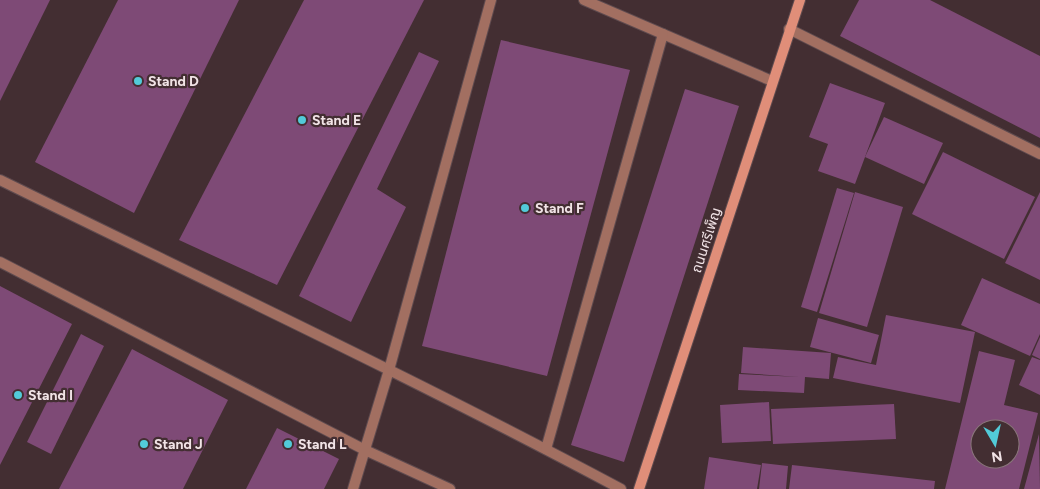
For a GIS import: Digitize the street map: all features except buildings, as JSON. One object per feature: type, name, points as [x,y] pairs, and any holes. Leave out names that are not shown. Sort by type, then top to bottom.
[{"type":"main road","name":"ถนนศรีเพ็ญ","points":[[639,489],[800,0]]},
{"type":"street","points":[[353,489],[389,370],[491,0]]},
{"type":"street","points":[[584,0],[772,81]]},
{"type":"street","points":[[789,29],[1040,154]]},
{"type":"street","points":[[546,449],[663,34]]},
{"type":"street","points":[[0,180],[389,370],[621,489]]},
{"type":"street","points":[[0,262],[365,450],[450,489]]},
{"type":"place","name":"Stand D","points":[[138,81]]},
{"type":"place","name":"Stand E","points":[[302,120]]},
{"type":"place","name":"Stand F","points":[[525,208]]},
{"type":"place","name":"Stand I","points":[[18,395]]},
{"type":"place","name":"Stand J","points":[[144,444]]},
{"type":"place","name":"Stand L","points":[[288,444]]}]
